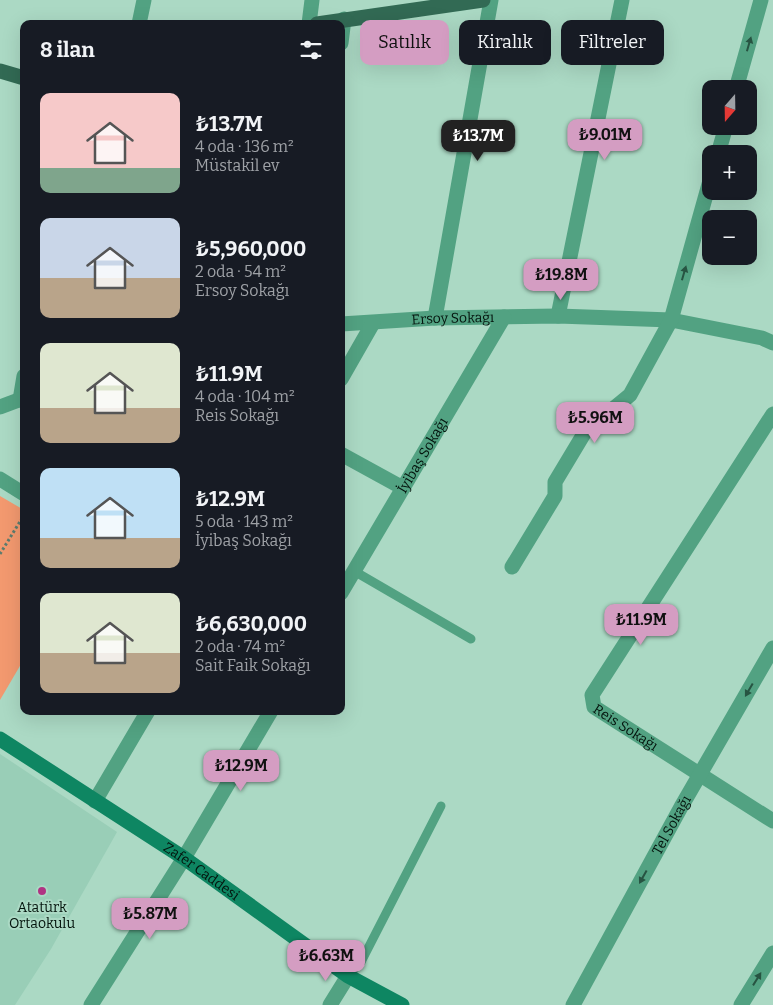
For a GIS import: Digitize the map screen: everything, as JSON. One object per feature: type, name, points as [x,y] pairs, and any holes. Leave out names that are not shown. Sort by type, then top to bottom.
[{"type":"main road","points":[[339,20],[483,0]]},
{"type":"main road","points":[[0,71],[20,77]]},
{"type":"street","points":[[140,20],[144,0]]},
{"type":"street","points":[[310,20],[312,0]]},
{"type":"street","points":[[435,318],[491,0]]},
{"type":"street","points":[[558,316],[622,0]]},
{"type":"street","points":[[739,80],[761,0]]},
{"type":"street","points":[[512,568],[554,496],[555,482],[585,432],[630,395],[671,320],[705,200]]},
{"type":"street","name":"Ersoy Sokağı","points":[[345,324],[435,318],[558,316],[671,320],[762,338],[773,343]]},
{"type":"street","name":"İyibaş Sokağı","points":[[345,585],[504,317]]},
{"type":"street","points":[[345,372],[374,323]]},
{"type":"street","points":[[10,405],[20,384]]},
{"type":"street","name":"Reis Sokağı","points":[[773,414],[592,695],[594,707],[773,821]]},
{"type":"street","points":[[345,456],[403,488]]},
{"type":"street","points":[[0,479],[20,492]]},
{"type":"street","name":"Tel Sokağı","points":[[573,1005],[700,774],[773,648]]},
{"type":"street","points":[[95,800],[146,715]]},
{"type":"street","points":[[91,1005],[184,858],[269,715]]},
{"type":"street","name":"Zafer Caddesi","points":[[0,739],[184,858],[348,976],[402,1005]]},
{"type":"street","points":[[741,1005],[773,953]]},
{"type":"street","points":[[330,1005],[348,976]]},
{"type":"lane","points":[[354,570],[471,639]]},
{"type":"lane","points":[[348,976],[360,962],[441,806]]},
{"type":"path","points":[[0,554],[20,522]]},
{"type":"shaded area","points":[[0,496],[20,508],[20,666],[0,700]]},
{"type":"shaded area","name":"Atatürk Ortaokulu","points":[[0,754],[117,832],[51,949],[15,1005],[0,1005]]},
{"type":"place","name":"Atatürk Ortaokulu","points":[[42,891]]}]
